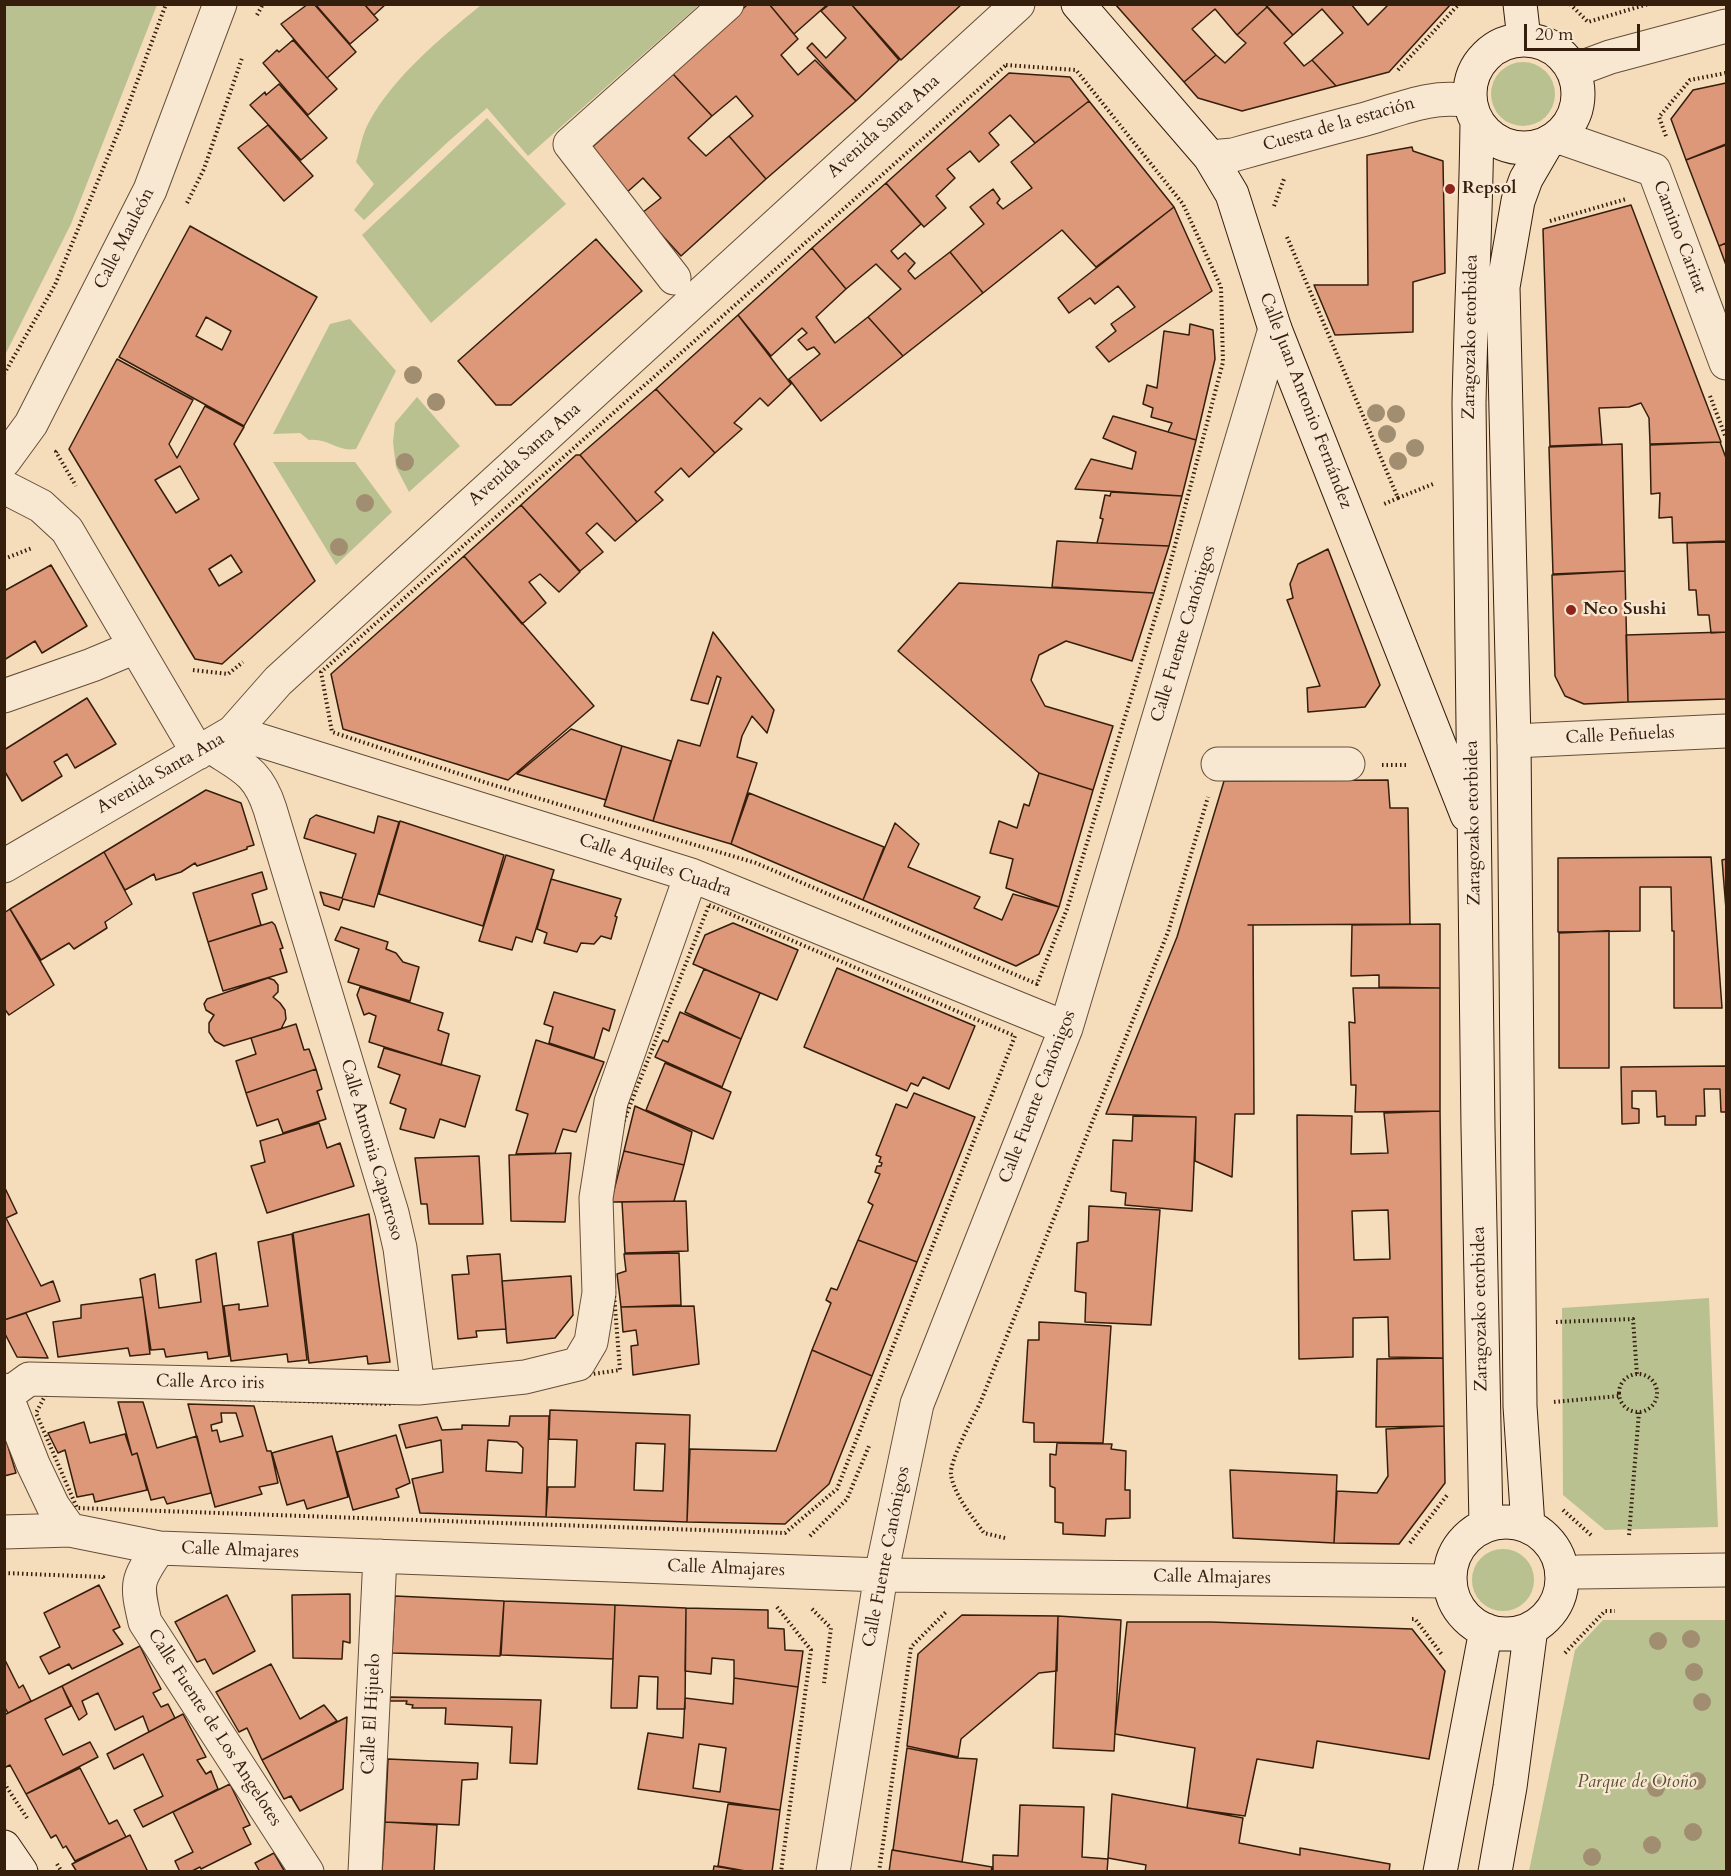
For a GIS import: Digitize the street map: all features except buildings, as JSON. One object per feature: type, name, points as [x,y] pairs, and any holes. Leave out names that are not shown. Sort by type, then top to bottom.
[{"type":"street","name":"Calle Mauleón","points":[[4,461],[31,424],[150,190],[220,4]]},
{"type":"street","points":[[674,279],[570,144],[727,4]]},
{"type":"street","name":"Avenida Santa Ana","points":[[4,866],[214,744],[278,681],[1018,4]]},
{"type":"street","name":"Calle Juan Antonio Fernández","points":[[1078,4],[1210,157],[1232,194],[1275,329],[1474,833]]},
{"type":"street","points":[[1520,4],[1524,39]]},
{"type":"street","points":[[1575,70],[1610,57],[1726,26]]},
{"type":"street","points":[[1524,39],[1547,44],[1565,58],[1575,70],[1578,104],[1571,123],[1553,140],[1519,148],[1507,145],[1492,136],[1473,112],[1471,78],[1483,57],[1501,43],[1524,39]]},
{"type":"street","name":"Cuesta de la estación","points":[[1210,157],[1233,155],[1423,101],[1450,98],[1473,112]]},
{"type":"street","name":"Zaragozako etorbidea","points":[[1473,112],[1476,191],[1469,403],[1486,1525]]},
{"type":"street","name":"Zaragozako etorbidea","points":[[1528,1526],[1520,1406],[1514,741],[1503,287],[1518,201],[1526,179],[1553,140]]},
{"type":"street","name":"Camino Caritat","points":[[1553,140],[1654,170],[1726,363]]},
{"type":"street","name":"Calle Fuente Canónigos","points":[[833,1872],[881,1575],[917,1404],[1066,1028],[1275,329]]},
{"type":"street","points":[[4,487],[41,506],[67,530],[135,647],[214,744]]},
{"type":"street","points":[[4,696],[135,647]]},
{"type":"street","name":"Calle Peñuelas","points":[[1514,741],[1726,730]]},
{"type":"street","name":"Calle Aquiles Cuadra","points":[[214,744],[691,874],[1066,1028]]},
{"type":"street","name":"Calle Antonia Caparroso","points":[[214,744],[253,774],[268,801],[392,1213],[400,1248],[418,1388]]},
{"type":"street","points":[[1218,764],[1348,764]]},
{"type":"street","points":[[418,1388],[525,1377],[578,1364],[591,1342],[599,1293],[596,1198],[611,1102],[691,874]]},
{"type":"street","name":"Calle Arco iris","points":[[6,1392],[29,1379],[418,1388]]},
{"type":"street","points":[[6,1392],[33,1464],[53,1506],[70,1530]]},
{"type":"street","points":[[1507,1522],[1528,1526],[1545,1537],[1557,1554],[1562,1574],[1561,1590],[1555,1605],[1545,1618],[1531,1628],[1509,1634],[1486,1630],[1467,1619],[1455,1602],[1449,1581],[1451,1563],[1458,1547],[1470,1533],[1486,1525],[1507,1522]]},
{"type":"street","name":"Calle Almajares","points":[[4,1532],[70,1530],[159,1548],[881,1575],[1449,1581]]},
{"type":"street","name":"Calle Fuente de Los Angelotes","points":[[159,1548],[142,1570],[138,1591],[145,1622],[307,1872]]},
{"type":"street","name":"Calle El Hijuelo","points":[[365,1872],[380,1556]]},
{"type":"street","points":[[1562,1574],[1726,1570]]},
{"type":"street","points":[[1495,1872],[1510,1787],[1531,1628]]},
{"type":"street","points":[[1440,1872],[1486,1630]]},
{"type":"street","points":[[4,1847],[21,1872]]},
{"type":"path","points":[[4,374],[55,285],[121,125],[165,4]]},
{"type":"path","points":[[255,19],[263,4]]},
{"type":"path","points":[[1396,72],[1459,4]]},
{"type":"path","points":[[1570,4],[1588,22],[1648,4]]},
{"type":"path","points":[[186,204],[204,170],[244,52]]},
{"type":"path","points":[[1006,64],[1076,70],[1183,204],[1221,287],[1223,362],[1171,560],[1067,909],[1037,984],[756,863],[487,783],[332,732],[321,672],[761,281],[1006,64]]},
{"type":"path","points":[[1274,207],[1286,176]]},
{"type":"path","points":[[1545,222],[1633,197]]},
{"type":"path","points":[[1283,228],[1398,498]]},
{"type":"path","points":[[1709,393],[1726,438]]},
{"type":"path","points":[[60,444],[56,452],[77,488]]},
{"type":"path","points":[[1377,506],[1435,484]]},
{"type":"path","points":[[4,559],[36,546]]},
{"type":"path","points":[[186,669],[228,674],[246,659]]},
{"type":"path","points":[[1015,1540],[984,1533],[961,1499],[951,1474],[958,1449],[990,1378],[1167,932],[1218,764]]},
{"type":"path","points":[[1520,1323],[1633,1319],[1636,1375]]},
{"type":"path","points":[[1636,1375],[1653,1382],[1657,1394],[1653,1405],[1639,1412],[1625,1407],[1619,1396],[1622,1384],[1631,1376],[1636,1375]]},
{"type":"path","points":[[1553,1391],[1553,1413]]},
{"type":"path","points":[[1553,1402],[1619,1396]]},
{"type":"path","points":[[1629,1539],[1639,1412]]},
{"type":"path","points":[[1407,1547],[1448,1494]]},
{"type":"path","points":[[1562,1509],[1595,1539]]},
{"type":"path","points":[[773,1602],[811,1650],[781,1872]]},
{"type":"path","points":[[879,1872],[911,1647],[951,1607]]},
{"type":"path","points":[[1564,1654],[1605,1611],[1622,1611]]},
{"type":"path","points":[[1405,1618],[1415,1619],[1449,1664]]},
{"type":"green space","points":[[4,5],[157,5],[71,224],[5,355]]},
{"type":"green space","points":[[481,5],[699,5],[528,156],[487,108],[364,220],[354,210],[374,184],[356,162],[369,122],[405,73]]},
{"type":"green space","points":[[1517,62],[1529,62],[1546,71],[1553,82],[1555,94],[1553,106],[1546,117],[1529,126],[1517,126],[1505,121],[1496,112],[1491,100],[1491,88],[1496,76],[1505,67]]},
{"type":"green space","points":[[487,118],[566,204],[431,323],[362,235]]},
{"type":"green space","points":[[350,319],[396,371],[356,449],[343,449],[322,441],[309,440],[300,433],[273,434],[330,324]]},
{"type":"green space","points":[[417,397],[460,446],[409,492],[396,467],[393,442],[395,423]]},
{"type":"green space","points":[[273,462],[355,462],[392,512],[336,565]]},
{"type":"green space","points":[[1709,1298],[1718,1527],[1605,1530],[1563,1495],[1562,1308]]},
{"type":"green space","points":[[1497,1549],[1509,1549],[1525,1558],[1532,1568],[1534,1580],[1532,1592],[1525,1602],[1509,1611],[1497,1611],[1486,1606],[1477,1597],[1472,1586],[1472,1574],[1477,1563],[1486,1554]]},
{"type":"green space","name":"Parque de Otoño","points":[[1603,1620],[1726,1620],[1726,1871],[1529,1871],[1575,1650]]},
{"type":"place","name":"Repsol","points":[[1450,189]]},
{"type":"place","name":"Neo Sushi","points":[[1571,610]]}]
